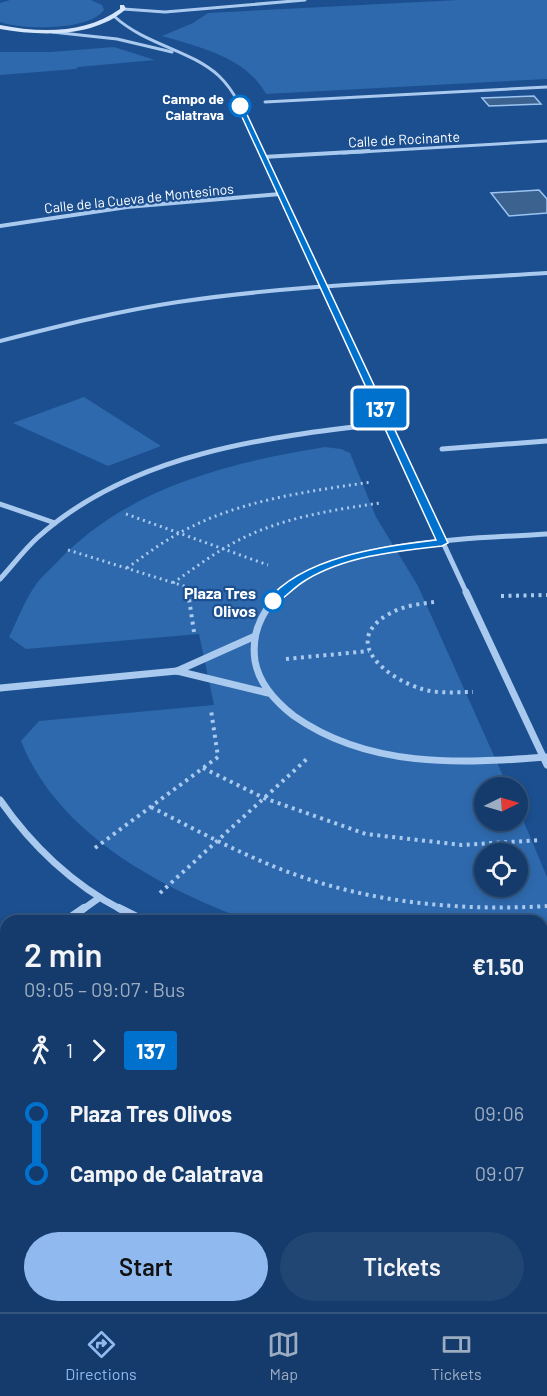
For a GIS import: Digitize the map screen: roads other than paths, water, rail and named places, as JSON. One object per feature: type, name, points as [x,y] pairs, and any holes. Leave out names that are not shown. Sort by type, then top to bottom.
[{"type":"street","points":[[115,17],[120,4],[165,12],[305,0]]},
{"type":"street","points":[[41,31],[81,28],[115,17]]},
{"type":"street","points":[[115,17],[137,35],[208,68],[223,80],[237,99],[547,765]]},
{"type":"street","points":[[0,29],[106,38],[173,52]]},
{"type":"street","points":[[265,102],[547,87]]},
{"type":"street","name":"Calle de Rocinante","points":[[263,157],[547,141]]},
{"type":"street","name":"Calle de la Cueva de Montesinos","points":[[0,226],[127,207],[280,194]]},
{"type":"street","points":[[0,341],[114,313],[180,302],[324,288],[547,273]]},
{"type":"street","points":[[0,579],[18,555],[55,523],[131,479],[206,451],[263,438],[387,423]]},
{"type":"street","points":[[442,449],[547,441]]},
{"type":"street","points":[[0,504],[55,523]]},
{"type":"street","points":[[545,758],[442,762],[399,758],[358,747],[319,731],[286,712],[268,693],[257,673],[252,657],[253,637],[266,608],[282,591],[303,577],[343,560],[403,547],[547,534]]},
{"type":"street","points":[[0,688],[177,671],[253,637]]},
{"type":"street","points":[[177,671],[268,693]]},
{"type":"street","points":[[0,800],[10,817],[49,856],[99,897],[134,915]]},
{"type":"street","points":[[74,915],[99,897]]},
{"type":"place","name":"Campo de Calatrava","points":[[240,106]]},
{"type":"place","name":"Plaza Tres Olivos","points":[[273,601]]}]
